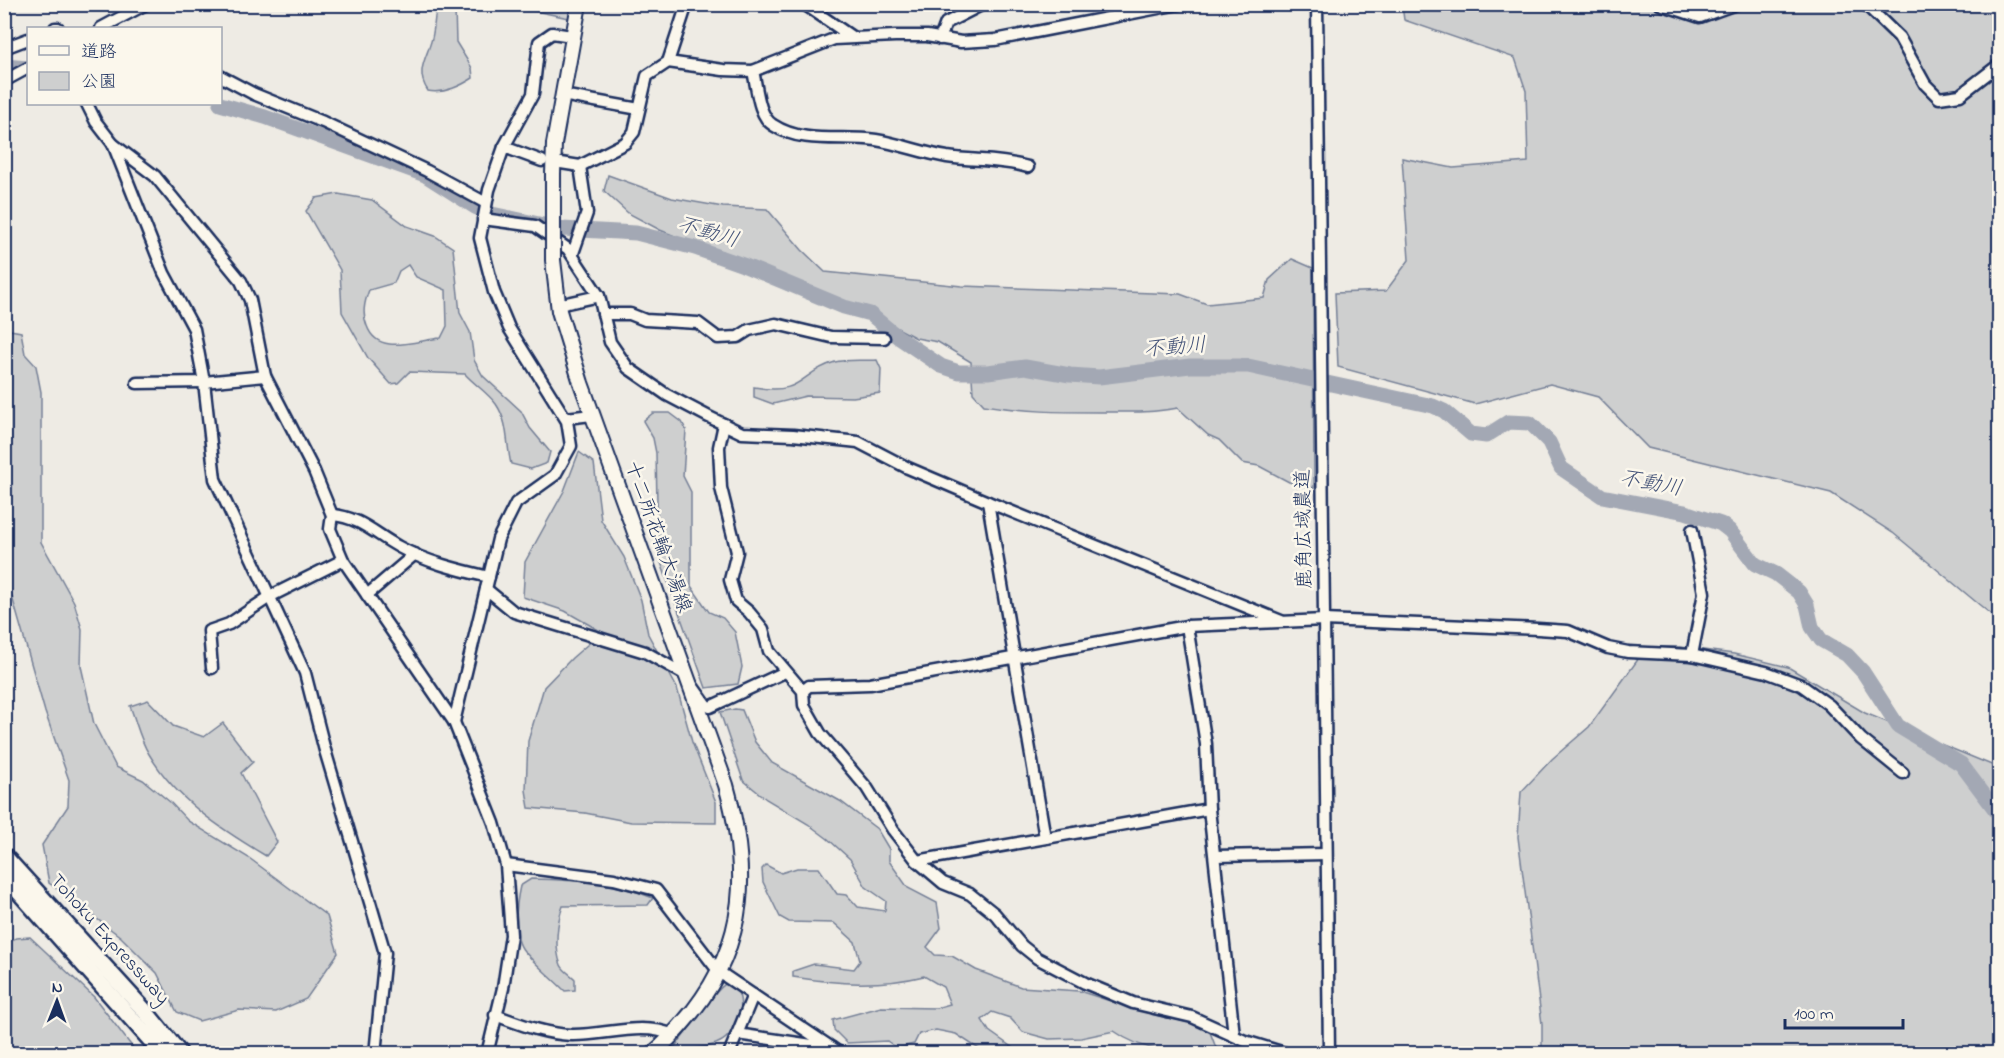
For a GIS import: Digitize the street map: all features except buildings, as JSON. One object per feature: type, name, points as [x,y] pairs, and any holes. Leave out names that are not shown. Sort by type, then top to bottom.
[{"type":"highway","name":"Tohoku Expressway","points":[[4,856],[144,1010],[180,1053]]},
{"type":"highway","name":"Tohoku Expressway","points":[[4,875],[163,1053]]},
{"type":"main road","name":"十二所花輪大湯線","points":[[579,4],[562,95],[553,260],[558,305],[592,415],[726,785],[740,844],[738,916],[719,972],[673,1035],[652,1053]]},
{"type":"street","points":[[103,27],[146,4]]},
{"type":"street","points":[[557,169],[580,166],[625,143],[634,132],[647,76],[668,62],[687,4]]},
{"type":"street","points":[[804,4],[852,37]]},
{"type":"street","points":[[940,39],[946,23],[983,4]]},
{"type":"street","points":[[668,62],[723,70],[753,71],[834,39],[927,36],[961,42],[995,40],[1179,4]]},
{"type":"street","name":"鹿角広域農道","points":[[1317,4],[1329,1053]]},
{"type":"street","points":[[1660,4],[1700,18],[1736,4]]},
{"type":"street","points":[[1865,4],[1899,37],[1925,84],[1939,98],[1960,95],[2000,64]]},
{"type":"street","points":[[454,722],[498,539],[516,503],[555,475],[571,446],[572,435],[566,418],[505,319],[480,238],[484,211],[504,147],[531,101],[539,42],[552,33],[572,36]]},
{"type":"street","points":[[4,48],[27,39]]},
{"type":"street","points":[[4,81],[24,71]]},
{"type":"street","points":[[753,71],[765,116],[772,125],[786,130],[825,140],[874,140],[945,156],[1006,161],[1028,167]]},
{"type":"street","points":[[222,77],[254,94],[427,171],[484,211],[535,226],[573,253],[599,296],[610,342],[628,368],[667,395],[742,433],[793,435],[858,442],[908,468],[988,502],[1287,623]]},
{"type":"street","points":[[562,95],[639,109]]},
{"type":"street","points":[[88,105],[96,122],[113,144],[155,176],[241,281],[250,300],[265,376],[314,471],[332,515],[330,529],[343,560],[454,722],[494,823],[506,865],[512,935],[503,988],[487,1053]]},
{"type":"street","points":[[113,144],[164,273],[194,329],[204,382],[215,479],[305,673],[385,952],[375,1053]]},
{"type":"street","points":[[504,147],[542,161]]},
{"type":"street","points":[[573,253],[584,224],[587,203],[580,166]]},
{"type":"street","points":[[558,305],[599,296]]},
{"type":"street","points":[[603,314],[630,314],[645,320],[698,323],[718,338],[738,337],[749,330],[776,324],[831,337],[884,338]]},
{"type":"street","points":[[136,383],[204,382],[265,376]]},
{"type":"street","points":[[566,418],[592,415]]},
{"type":"street","points":[[724,424],[718,447],[722,488],[736,552],[730,580],[736,601],[763,629],[769,651],[803,691],[804,705],[820,733],[867,788],[893,830],[917,861],[944,883],[970,894],[995,914],[1022,946],[1037,958],[1132,1004],[1192,1017],[1245,1041],[1288,1053]]},
{"type":"street","points":[[988,502],[1045,838]]},
{"type":"street","points":[[332,515],[347,516],[415,554],[489,577]]},
{"type":"street","points":[[1692,530],[1704,593],[1692,655]]},
{"type":"street","points":[[367,595],[415,554]]},
{"type":"street","points":[[212,668],[209,631],[229,624],[271,596],[343,560]]},
{"type":"street","points":[[486,589],[514,612],[645,652],[687,678],[706,705],[710,707],[786,672]]},
{"type":"street","points":[[803,691],[809,686],[870,684],[1187,626],[1324,620],[1568,631],[1608,648],[1628,652],[1692,655],[1766,672],[1801,685],[1830,705],[1862,739],[1903,773]]},
{"type":"street","points":[[1187,626],[1206,744],[1209,809],[1234,1035]]},
{"type":"street","points":[[917,861],[1209,809]]},
{"type":"street","points":[[1215,856],[1326,854]]},
{"type":"street","points":[[506,865],[614,879],[656,890],[719,972],[837,1051]]},
{"type":"street","points":[[729,1053],[753,995]]},
{"type":"street","points":[[495,1015],[539,1031],[561,1034],[656,1028],[673,1035]]},
{"type":"street","points":[[737,1034],[837,1051]]},
{"type":"green space","points":[[438,5],[453,5],[455,9],[456,42],[472,68],[473,78],[451,89],[434,92],[428,91],[422,76],[422,69],[434,29]]},
{"type":"green space","points":[[531,5],[572,5],[569,18],[530,10]]},
{"type":"green space","points":[[1402,5],[1999,5],[1999,621],[1893,533],[1831,493],[1648,448],[1598,397],[1550,384],[1475,404],[1338,367],[1335,293],[1386,291],[1409,260],[1402,158],[1453,168],[1528,162],[1526,91],[1515,58],[1404,20]]},
{"type":"green space","points":[[608,175],[672,198],[723,207],[767,209],[802,250],[825,272],[962,286],[1180,294],[1207,304],[1264,298],[1269,280],[1292,259],[1313,268],[1314,488],[1289,482],[1259,466],[1242,463],[1219,440],[1208,435],[1178,408],[1139,412],[1070,412],[984,405],[973,393],[971,362],[938,342],[916,338],[875,316],[660,230],[628,213],[604,191]]},
{"type":"green space","points":[[338,194],[372,200],[407,226],[435,236],[453,248],[460,313],[470,332],[474,360],[483,376],[521,411],[530,428],[550,452],[547,463],[531,469],[511,464],[505,426],[500,411],[493,400],[465,374],[409,372],[398,383],[391,384],[368,358],[342,312],[340,270],[306,211],[316,198]],"holes":[[[408,265],[416,277],[446,290],[447,326],[441,338],[399,344],[380,341],[372,335],[364,317],[369,290],[394,283],[399,271]]]},
{"type":"green space","points":[[10,330],[21,332],[25,354],[36,366],[41,392],[41,542],[74,602],[82,629],[81,666],[94,724],[116,767],[143,780],[170,802],[188,821],[249,858],[327,916],[338,953],[306,999],[276,1012],[239,1010],[199,1021],[177,1012],[157,973],[121,937],[49,883],[42,845],[68,806],[69,780],[45,712],[5,572],[4,341]]},
{"type":"green space","points":[[877,360],[881,369],[880,393],[853,397],[806,396],[773,404],[754,397],[754,387],[770,389],[792,386],[835,362]]},
{"type":"green space","points":[[653,413],[670,413],[682,422],[686,430],[683,476],[691,492],[691,586],[709,612],[723,618],[735,632],[742,667],[738,684],[706,688],[658,554],[656,453],[653,438],[643,421]]},
{"type":"green space","points":[[579,452],[594,463],[601,520],[624,557],[641,600],[648,634],[677,688],[692,742],[716,802],[716,823],[631,822],[585,813],[529,808],[526,790],[528,741],[544,687],[602,632],[565,611],[523,597],[525,562],[564,491]]},
{"type":"green space","points":[[1647,647],[1680,647],[1734,654],[1788,667],[1865,713],[1999,768],[1999,1053],[1542,1053],[1542,1024],[1518,837],[1521,792],[1552,759],[1589,727]]},
{"type":"green space","points":[[148,700],[173,726],[204,737],[223,723],[253,762],[241,773],[277,842],[266,856],[216,824],[172,786],[143,743],[130,706]]},
{"type":"green space","points":[[742,710],[755,742],[772,763],[840,801],[877,829],[889,849],[889,861],[908,888],[937,903],[941,928],[927,947],[935,955],[952,956],[976,970],[1021,987],[1079,991],[1151,1014],[1208,1027],[1218,1053],[1164,1051],[1138,1044],[1114,1031],[1081,1038],[1049,1039],[1023,1032],[1010,1018],[992,1012],[982,1020],[989,1031],[1020,1053],[985,1053],[956,1034],[936,1030],[919,1034],[914,1044],[897,1048],[887,1041],[847,1043],[834,1030],[833,1020],[881,1007],[936,1008],[950,1004],[943,987],[924,976],[875,983],[793,977],[793,971],[814,964],[854,969],[860,961],[855,942],[834,923],[789,922],[780,917],[763,882],[762,869],[766,865],[781,873],[797,868],[819,868],[837,894],[847,895],[858,907],[885,911],[886,901],[866,887],[850,859],[828,839],[766,799],[743,780],[720,712]]},
{"type":"green space","points":[[531,879],[608,885],[653,898],[648,905],[563,906],[558,927],[559,958],[565,971],[575,979],[575,990],[565,991],[520,945],[516,929],[516,911],[520,886]]},
{"type":"green space","points":[[30,937],[94,997],[137,1053],[5,1053],[5,943],[16,938]]},
{"type":"green space","points":[[727,983],[734,987],[740,1000],[741,1008],[733,1030],[718,1043],[697,1048],[691,1053],[668,1054],[715,994]]},
{"type":"waterway","name":"不動川","points":[[4,66],[27,68]]},
{"type":"waterway","name":"不動川","points":[[222,105],[265,117],[425,175],[475,207],[492,214],[562,229],[636,233],[695,248],[743,265],[844,307],[870,314],[898,337],[941,366],[959,372],[988,372],[1025,367],[1070,375],[1099,377],[1190,366],[1248,366],[1433,406],[1444,411],[1471,434],[1486,436],[1508,422],[1530,423],[1549,442],[1561,468],[1602,496],[1685,512],[1721,524],[1730,531],[1755,564],[1776,574],[1799,592],[1807,605],[1812,627],[1821,640],[1847,655],[1863,672],[1898,726],[1961,764],[2000,816]]}]
